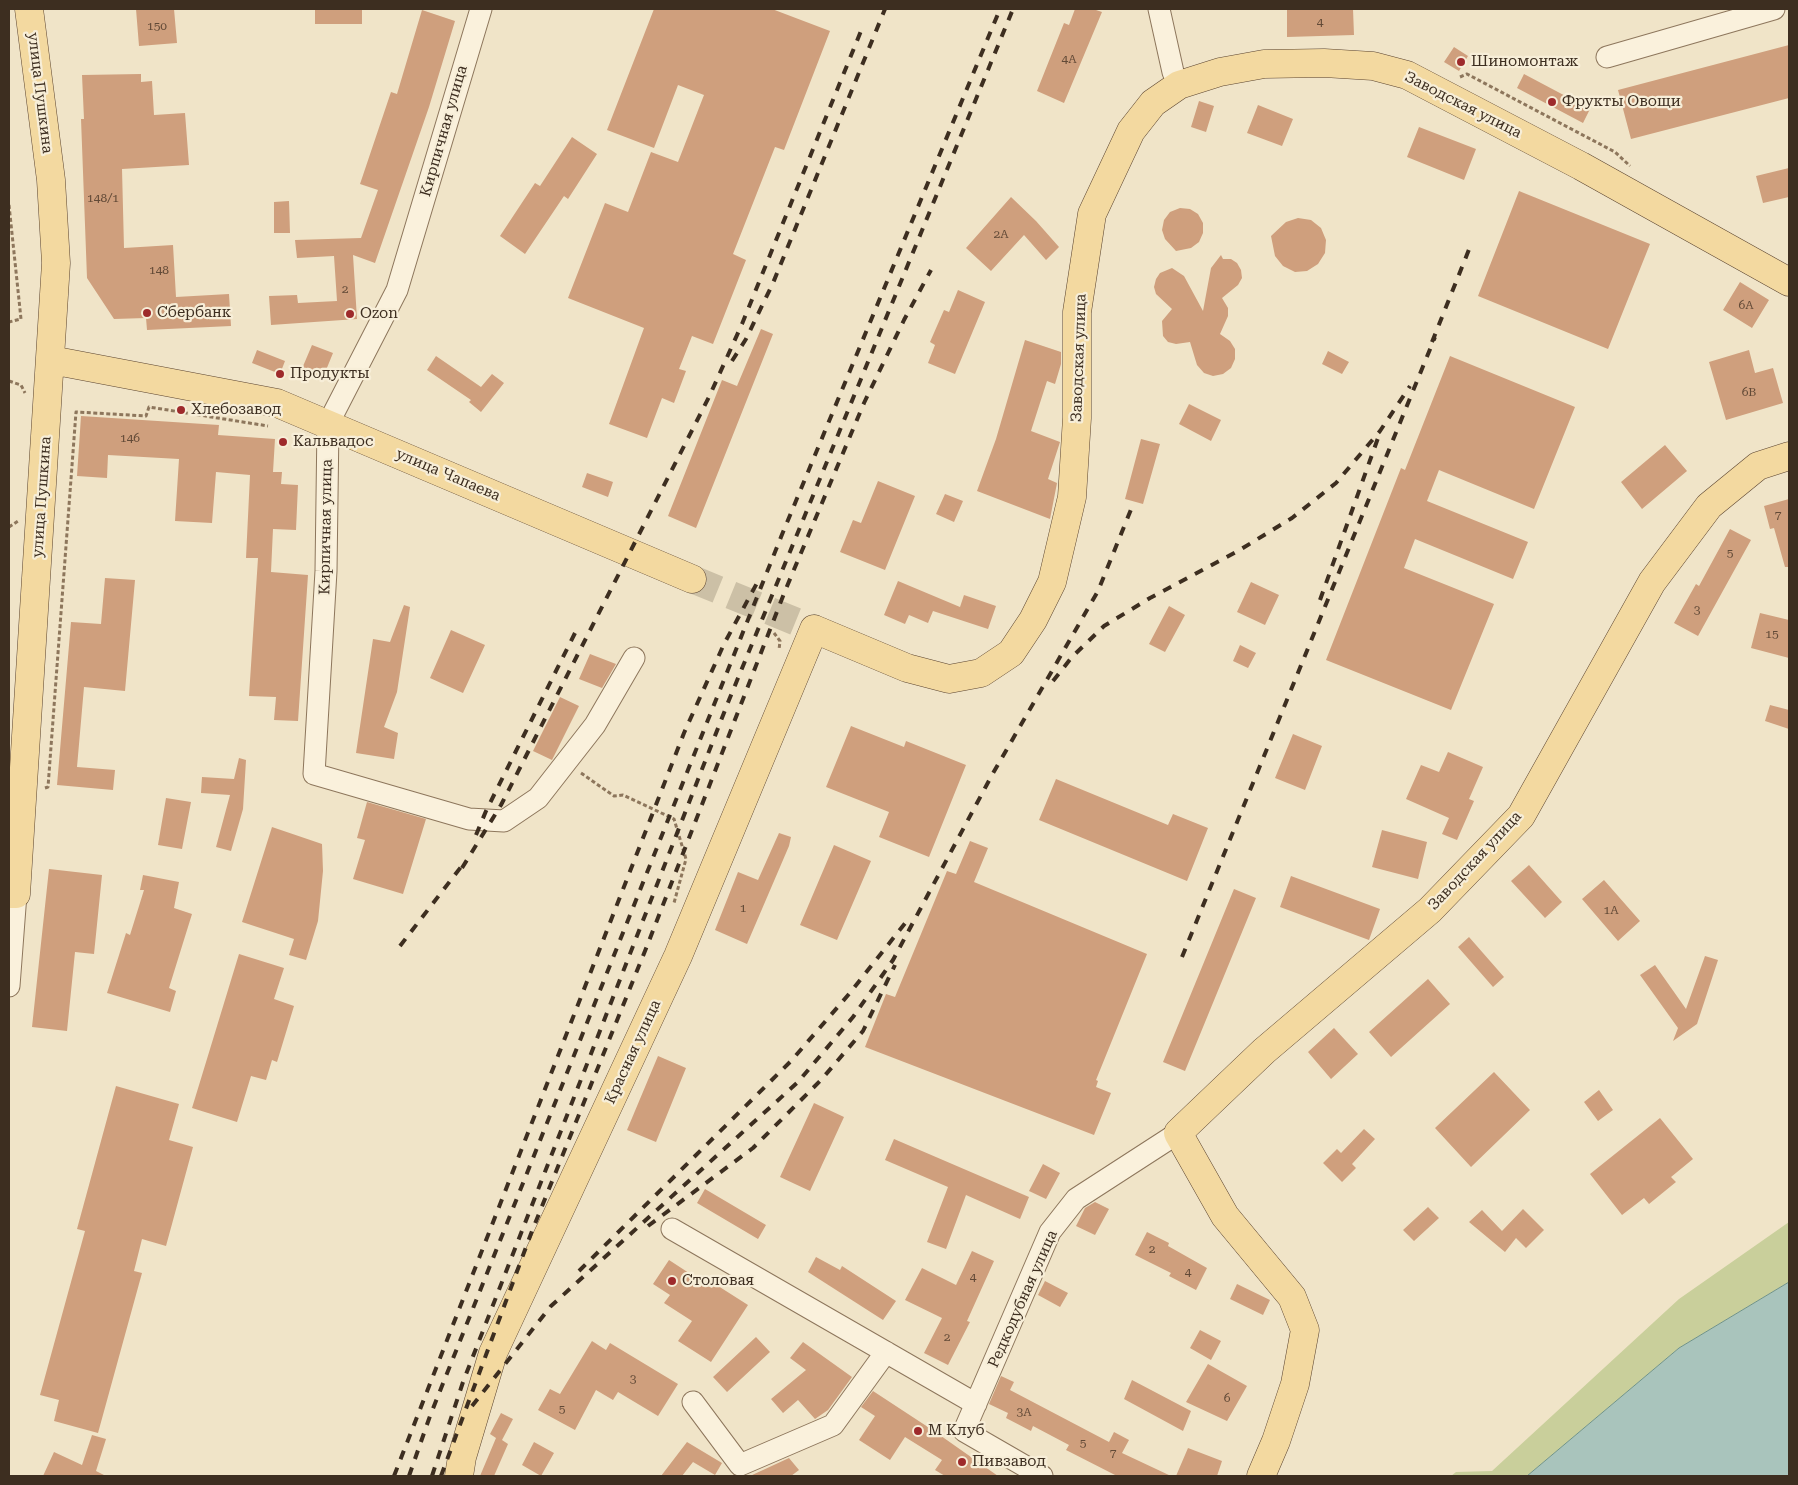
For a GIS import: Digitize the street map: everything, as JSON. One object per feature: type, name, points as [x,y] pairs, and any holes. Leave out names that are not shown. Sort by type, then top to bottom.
[{"type":"main road","name":"улица Пушкина","points":[[13,894],[22,805],[56,263],[51,180],[29,9]]},
{"type":"main road","name":"Заводская улица","points":[[814,629],[907,668],[949,679],[981,673],[1010,653],[1033,620],[1052,582],[1072,498],[1077,418],[1077,312],[1092,214],[1131,131],[1153,103],[1179,85],[1220,72],[1264,64],[1324,63],[1372,66],[1407,74],[1581,166],[1789,282]]},
{"type":"main road","name":"улица Чапаева","points":[[51,360],[277,403],[692,579]]},
{"type":"main road","name":"Заводская улица","points":[[1178,1133],[1264,1051],[1430,910],[1521,816],[1652,582],[1709,506],[1758,466],[1789,456]]},
{"type":"main road","name":"Красная улица","points":[[460,1476],[462,1457],[493,1353],[678,956],[814,629]]},
{"type":"main road","points":[[1178,1133],[1225,1216],[1292,1297],[1305,1330],[1295,1384],[1276,1441],[1261,1476]]},
{"type":"street","name":"Кирпичная улица","points":[[480,9],[398,290],[328,424],[326,572],[314,774],[469,820],[504,821],[538,798],[566,763]]},
{"type":"street","points":[[1159,9],[1173,72],[1179,85]]},
{"type":"street","points":[[1607,57],[1774,9]]},
{"type":"street","points":[[566,763],[595,725],[634,658]]},
{"type":"street","name":"улица Пушкина","points":[[9,986],[13,894]]},
{"type":"street","name":"Редкодубная улица","points":[[1042,1476],[964,1431],[1050,1232],[1076,1199],[1178,1133]]},
{"type":"street","points":[[672,1229],[976,1404]]},
{"type":"street","points":[[693,1402],[740,1464],[833,1425],[886,1352]]},
{"type":"path","points":[[1453,81],[1467,74],[1616,152],[1636,173]]},
{"type":"path","points":[[9,205],[21,319],[9,322]]},
{"type":"path","points":[[22,805],[48,787],[76,412],[146,416],[148,407],[272,427]]},
{"type":"path","points":[[566,763],[614,796],[624,795],[674,819],[686,860],[672,912]]},
{"type":"green space","points":[[1789,1222],[1789,1282],[1679,1348],[1527,1476],[1451,1476],[1456,1472],[1492,1471],[1679,1299]]},
{"type":"water","points":[[1789,1282],[1789,1476],[1527,1476],[1679,1348]]},
{"type":"building","points":[[136,9],[174,9],[177,43],[139,46]]},
{"type":"building","points":[[315,9],[362,9],[362,24],[315,24]]},
{"type":"building","points":[[654,9],[772,9],[830,31],[784,150],[775,147],[733,254],[746,260],[713,344],[692,336],[679,369],[686,371],[674,403],[662,398],[647,438],[609,424],[644,328],[568,298],[605,203],[628,212],[651,152],[678,162],[704,95],[678,85],[654,148],[607,130]]},
{"type":"building","points":[[1075,9],[1093,9],[1102,12],[1064,103],[1037,91],[1064,23],[1069,25]]},
{"type":"building","points":[[1287,9],[1353,9],[1354,35],[1287,37]]},
{"type":"building","points":[[422,10],[455,21],[429,107],[375,263],[353,255],[357,319],[271,325],[269,296],[297,295],[298,303],[337,301],[334,256],[297,258],[295,240],[361,238],[378,190],[360,184],[391,92],[397,94]]},
{"type":"building","points":[[1789,45],[1789,98],[1631,139],[1618,90]]},
{"type":"building","points":[[1454,47],[1468,56],[1459,71],[1444,62]]},
{"type":"building","points":[[141,74],[141,82],[152,81],[154,115],[185,113],[189,165],[122,169],[124,248],[173,245],[176,297],[229,294],[231,326],[147,330],[146,318],[114,319],[87,278],[81,119],[84,119],[82,75]]},
{"type":"building","points":[[1524,74],[1590,109],[1583,123],[1517,88]]},
{"type":"building","points":[[1199,101],[1214,106],[1206,132],[1191,127]]},
{"type":"building","points":[[1258,105],[1293,119],[1282,146],[1247,133]]},
{"type":"building","points":[[1419,127],[1476,149],[1464,180],[1407,157]]},
{"type":"building","points":[[572,137],[597,154],[568,199],[564,196],[525,254],[500,236],[535,183],[540,186]]},
{"type":"building","points":[[1789,168],[1789,197],[1763,203],[1756,176]]},
{"type":"building","points":[[1519,191],[1650,244],[1608,349],[1478,296]]},
{"type":"building","points":[[1011,197],[1059,247],[1046,260],[1024,235],[991,271],[966,248]]},
{"type":"building","points":[[289,201],[290,233],[274,233],[274,202]]},
{"type":"building","points":[[1180,208],[1190,209],[1198,214],[1203,223],[1203,233],[1199,242],[1191,248],[1176,251],[1165,239],[1162,230],[1164,220],[1170,212]]},
{"type":"building","points":[[1298,218],[1311,220],[1321,228],[1326,240],[1325,253],[1318,264],[1307,271],[1295,272],[1283,266],[1275,256],[1271,236],[1286,222]]},
{"type":"building","points":[[1221,255],[1223,259],[1231,259],[1237,263],[1241,270],[1242,278],[1238,285],[1222,298],[1228,308],[1228,316],[1220,334],[1230,341],[1235,349],[1235,359],[1231,368],[1223,374],[1213,376],[1204,373],[1197,365],[1190,342],[1176,344],[1168,342],[1163,336],[1162,321],[1172,309],[1156,294],[1154,287],[1160,273],[1172,268],[1184,276],[1203,311],[1211,268]]},
{"type":"building","points":[[1740,282],[1769,300],[1752,328],[1723,310]]},
{"type":"building","points":[[958,290],[985,302],[955,374],[928,363],[935,345],[930,342],[944,310],[949,312]]},
{"type":"building","points":[[761,329],[773,334],[696,528],[668,516],[722,380],[737,386]]},
{"type":"building","points":[[1025,340],[1061,352],[1061,364],[1055,384],[1047,381],[1031,431],[1060,442],[1048,479],[1057,483],[1050,519],[977,491],[996,439]]},
{"type":"building","points":[[312,345],[333,353],[322,380],[301,371]]},
{"type":"building","points":[[257,350],[285,361],[280,374],[252,363]]},
{"type":"building","points":[[1749,350],[1755,373],[1773,368],[1783,403],[1726,420],[1709,362]]},
{"type":"building","points":[[1328,351],[1349,362],[1342,374],[1322,364]]},
{"type":"building","points":[[436,356],[481,387],[492,374],[504,383],[481,412],[469,402],[471,400],[427,370]]},
{"type":"building","points":[[1450,356],[1575,407],[1534,509],[1439,470],[1427,501],[1528,542],[1513,579],[1415,539],[1404,568],[1494,604],[1451,710],[1326,660],[1401,468],[1405,470]]},
{"type":"building","points":[[1189,404],[1221,420],[1211,441],[1179,424]]},
{"type":"building","points":[[81,416],[219,425],[218,435],[275,439],[273,472],[282,472],[281,484],[298,485],[296,530],[273,529],[271,572],[308,575],[298,721],[274,720],[276,697],[249,696],[258,558],[246,558],[250,475],[216,472],[212,523],[175,521],[179,459],[108,455],[107,478],[77,476]]},
{"type":"building","points":[[1141,439],[1160,444],[1143,504],[1125,499]]},
{"type":"building","points":[[1665,445],[1687,471],[1642,509],[1621,482]]},
{"type":"building","points":[[587,473],[613,482],[608,497],[582,487]]},
{"type":"building","points":[[878,481],[915,496],[885,570],[840,552],[853,520],[861,523]]},
{"type":"building","points":[[945,494],[963,501],[954,522],[936,514]]},
{"type":"building","points":[[1789,499],[1789,567],[1785,567],[1774,528],[1770,529],[1764,506]]},
{"type":"building","points":[[1730,529],[1751,540],[1698,636],[1674,623],[1696,584],[1699,586]]},
{"type":"building","points":[[105,578],[135,580],[125,691],[84,687],[77,767],[115,770],[113,790],[57,785],[71,622],[101,624]]},
{"type":"building","points":[[898,581],[960,607],[964,595],[996,606],[988,629],[933,611],[928,623],[909,615],[905,624],[884,615]]},
{"type":"building","points":[[1251,582],[1279,595],[1265,625],[1237,612]]},
{"type":"building","points":[[404,605],[410,607],[397,692],[384,727],[398,733],[394,759],[356,753],[373,639],[390,642]]},
{"type":"building","points":[[1169,606],[1185,615],[1165,652],[1149,644]]},
{"type":"building","points":[[1760,613],[1789,620],[1789,658],[1751,648]]},
{"type":"building","points":[[451,630],[485,645],[463,693],[430,678]]},
{"type":"building","points":[[1240,645],[1256,653],[1248,668],[1233,661]]},
{"type":"building","points":[[590,654],[616,664],[602,688],[579,679]]},
{"type":"building","points":[[560,697],[579,706],[552,760],[533,751]]},
{"type":"building","points":[[1770,705],[1789,710],[1789,729],[1765,721]]},
{"type":"building","points":[[851,726],[904,747],[906,741],[966,765],[929,857],[879,837],[889,812],[826,787]]},
{"type":"building","points":[[1293,734],[1322,746],[1305,790],[1275,778]]},
{"type":"building","points":[[1448,752],[1483,767],[1469,799],[1474,801],[1457,840],[1442,834],[1449,818],[1406,799],[1421,765],[1439,772]]},
{"type":"building","points":[[239,758],[246,760],[243,809],[231,851],[216,847],[230,795],[201,793],[202,777],[234,779]]},
{"type":"building","points":[[1056,779],[1168,825],[1173,814],[1208,828],[1187,881],[1039,820]]},
{"type":"building","points":[[166,798],[191,802],[182,849],[158,845]]},
{"type":"building","points":[[367,802],[426,819],[403,894],[353,879],[365,840],[357,838]]},
{"type":"building","points":[[272,827],[322,844],[323,871],[318,921],[306,960],[289,955],[294,939],[242,922]]},
{"type":"building","points":[[1382,830],[1427,842],[1418,879],[1372,867]]},
{"type":"building","points":[[779,833],[791,837],[789,846],[747,944],[715,930],[738,872],[758,880]]},
{"type":"building","points":[[970,841],[988,848],[974,882],[1147,954],[1096,1080],[1098,1081],[1096,1087],[1111,1093],[1094,1135],[865,1047],[886,994],[895,997],[947,871],[956,874]]},
{"type":"building","points":[[834,845],[871,861],[837,940],[800,925]]},
{"type":"building","points":[[1529,865],[1562,902],[1545,918],[1511,881]]},
{"type":"building","points":[[49,869],[102,875],[94,954],[75,952],[67,1031],[32,1027]]},
{"type":"building","points":[[143,875],[179,882],[174,908],[192,914],[169,988],[176,991],[170,1012],[107,993],[126,933],[130,935],[144,890],[140,890]]},
{"type":"building","points":[[1291,876],[1380,909],[1369,940],[1280,907]]},
{"type":"building","points":[[1604,880],[1640,921],[1618,941],[1582,899]]},
{"type":"building","points":[[1234,889],[1256,898],[1185,1071],[1163,1062]]},
{"type":"building","points":[[1469,937],[1504,977],[1493,987],[1458,947]]},
{"type":"building","points":[[239,954],[284,968],[274,999],[294,1006],[277,1062],[272,1060],[266,1080],[251,1076],[237,1122],[192,1108]]},
{"type":"building","points":[[1705,956],[1718,960],[1697,1024],[1673,1041],[1678,1028],[1640,975],[1655,965],[1686,1009]]},
{"type":"building","points":[[1428,979],[1450,1004],[1391,1057],[1369,1032]]},
{"type":"building","points":[[1334,1028],[1358,1054],[1331,1079],[1308,1052]]},
{"type":"building","points":[[658,1056],[686,1068],[656,1142],[627,1130]]},
{"type":"building","points":[[1494,1072],[1530,1110],[1471,1167],[1435,1128]]},
{"type":"building","points":[[116,1086],[179,1104],[169,1140],[193,1147],[166,1246],[142,1239],[134,1271],[142,1273],[98,1433],[54,1421],[59,1400],[40,1395],[85,1231],[77,1229]]},
{"type":"building","points":[[1599,1090],[1613,1110],[1598,1121],[1584,1102]]},
{"type":"building","points":[[814,1103],[844,1117],[810,1191],[780,1177]]},
{"type":"building","points":[[1660,1118],[1693,1159],[1671,1177],[1676,1182],[1649,1204],[1644,1198],[1622,1215],[1590,1174]]},
{"type":"building","points":[[1364,1129],[1375,1139],[1352,1164],[1356,1168],[1342,1182],[1323,1163],[1337,1149],[1341,1153]]},
{"type":"building","points":[[894,1139],[1029,1197],[1020,1219],[966,1195],[946,1249],[927,1242],[948,1187],[885,1160]]},
{"type":"building","points":[[1043,1164],[1060,1173],[1046,1199],[1029,1191]]},
{"type":"building","points":[[705,1189],[766,1225],[758,1239],[697,1203]]},
{"type":"building","points":[[1095,1202],[1109,1209],[1095,1235],[1076,1226],[1085,1208]]},
{"type":"building","points":[[1428,1207],[1439,1218],[1414,1241],[1403,1230]]},
{"type":"building","points":[[1523,1209],[1544,1230],[1526,1248],[1516,1238],[1505,1252],[1469,1222],[1482,1210],[1502,1231]]},
{"type":"building","points":[[1147,1232],[1169,1243],[1168,1246],[1207,1268],[1196,1290],[1169,1276],[1171,1273],[1135,1255]]},
{"type":"building","points":[[972,1251],[994,1261],[967,1321],[970,1322],[948,1365],[924,1353],[942,1318],[905,1300],[922,1268],[956,1285]]},
{"type":"building","points":[[816,1257],[840,1270],[842,1266],[896,1301],[883,1320],[808,1272]]},
{"type":"building","points":[[669,1260],[712,1288],[715,1284],[748,1305],[711,1362],[678,1341],[692,1321],[664,1303],[670,1295],[653,1284]]},
{"type":"building","points":[[1045,1281],[1068,1293],[1060,1307],[1038,1295]]},
{"type":"building","points":[[1237,1284],[1270,1300],[1263,1315],[1230,1299]]},
{"type":"building","points":[[1200,1330],[1221,1341],[1211,1360],[1190,1348]]},
{"type":"building","points":[[756,1337],[770,1352],[727,1392],[713,1377]]},
{"type":"building","points":[[592,1341],[606,1350],[610,1343],[678,1384],[658,1416],[618,1392],[613,1400],[596,1390],[575,1430],[538,1410],[550,1389],[560,1394]]},
{"type":"building","points":[[803,1342],[852,1377],[828,1410],[815,1419],[798,1400],[783,1413],[771,1399],[806,1370],[790,1358]]},
{"type":"building","points":[[1208,1364],[1247,1386],[1227,1421],[1186,1402]]},
{"type":"building","points":[[1001,1376],[1014,1382],[1010,1390],[1109,1442],[1114,1432],[1129,1440],[1122,1453],[1171,1476],[1117,1476],[1066,1450],[1069,1445],[1033,1426],[1031,1431],[1006,1418],[1008,1413],[989,1404]]},
{"type":"building","points":[[1132,1380],[1191,1411],[1183,1431],[1124,1399]]},
{"type":"building","points":[[873,1391],[998,1476],[945,1476],[935,1470],[942,1460],[905,1437],[890,1460],[859,1440],[875,1416],[861,1407]]},
{"type":"building","points":[[501,1413],[513,1419],[502,1440],[508,1444],[494,1476],[480,1476],[496,1438],[490,1434]]},
{"type":"building","points":[[92,1435],[106,1439],[96,1471],[106,1476],[43,1476],[54,1452],[82,1465]]},
{"type":"building","points":[[534,1442],[554,1453],[541,1476],[522,1465]]},
{"type":"building","points":[[687,1442],[722,1463],[715,1475],[693,1462],[682,1476],[661,1476]]},
{"type":"building","points":[[1188,1448],[1222,1461],[1217,1476],[1176,1476]]},
{"type":"building","points":[[789,1458],[799,1470],[791,1476],[750,1476]]},
{"type":"tunnel","points":[[692,579],[814,629]]},
{"type":"railway","points":[[732,361],[746,339],[773,283],[885,9]]},
{"type":"railway","points":[[409,1476],[430,1416],[781,537],[1000,9]]},
{"type":"railway","points":[[432,1476],[463,1382],[729,700],[1013,9]]},
{"type":"railway","points":[[462,868],[501,805],[709,397],[742,324],[863,26]]},
{"type":"railway","points":[[1432,342],[1470,247]]},
{"type":"railway","points":[[441,1476],[532,1231],[647,946],[785,591],[864,403],[904,320],[931,270]]},
{"type":"railway","points":[[1182,957],[1435,337]]},
{"type":"railway","points":[[1053,681],[1072,657],[1104,626],[1150,598],[1238,551],[1292,518],[1336,483],[1380,431],[1410,386]]},
{"type":"railway","points":[[1320,600],[1378,438]]},
{"type":"railway","points":[[472,1406],[551,1306],[798,1082],[853,1017],[893,960],[992,775],[1098,591],[1134,502]]},
{"type":"railway","points":[[394,1476],[684,733],[724,644],[757,583]]},
{"type":"railway","points":[[476,835],[486,811],[579,625]]},
{"type":"railway","points":[[400,946],[464,863]]},
{"type":"railway","points":[[579,1271],[791,1061],[849,994],[910,917]]},
{"type":"railway","points":[[648,1226],[753,1148],[821,1080],[863,1031],[895,965]]},
{"type":"place","name":"Шиномонтаж","points":[[1461,62]]},
{"type":"place","name":"Фрукты Овощи","points":[[1552,102]]},
{"type":"place","name":"Сбербанк","points":[[147,313]]},
{"type":"place","name":"Ozon","points":[[350,314]]},
{"type":"place","name":"Продукты","points":[[280,374]]},
{"type":"place","name":"Хлебозавод","points":[[181,410]]},
{"type":"place","name":"Кальвадос","points":[[283,442]]},
{"type":"place","name":"Столовая","points":[[672,1281]]},
{"type":"place","name":"М Клуб","points":[[918,1431]]},
{"type":"place","name":"Пивзавод","points":[[962,1462]]}]
